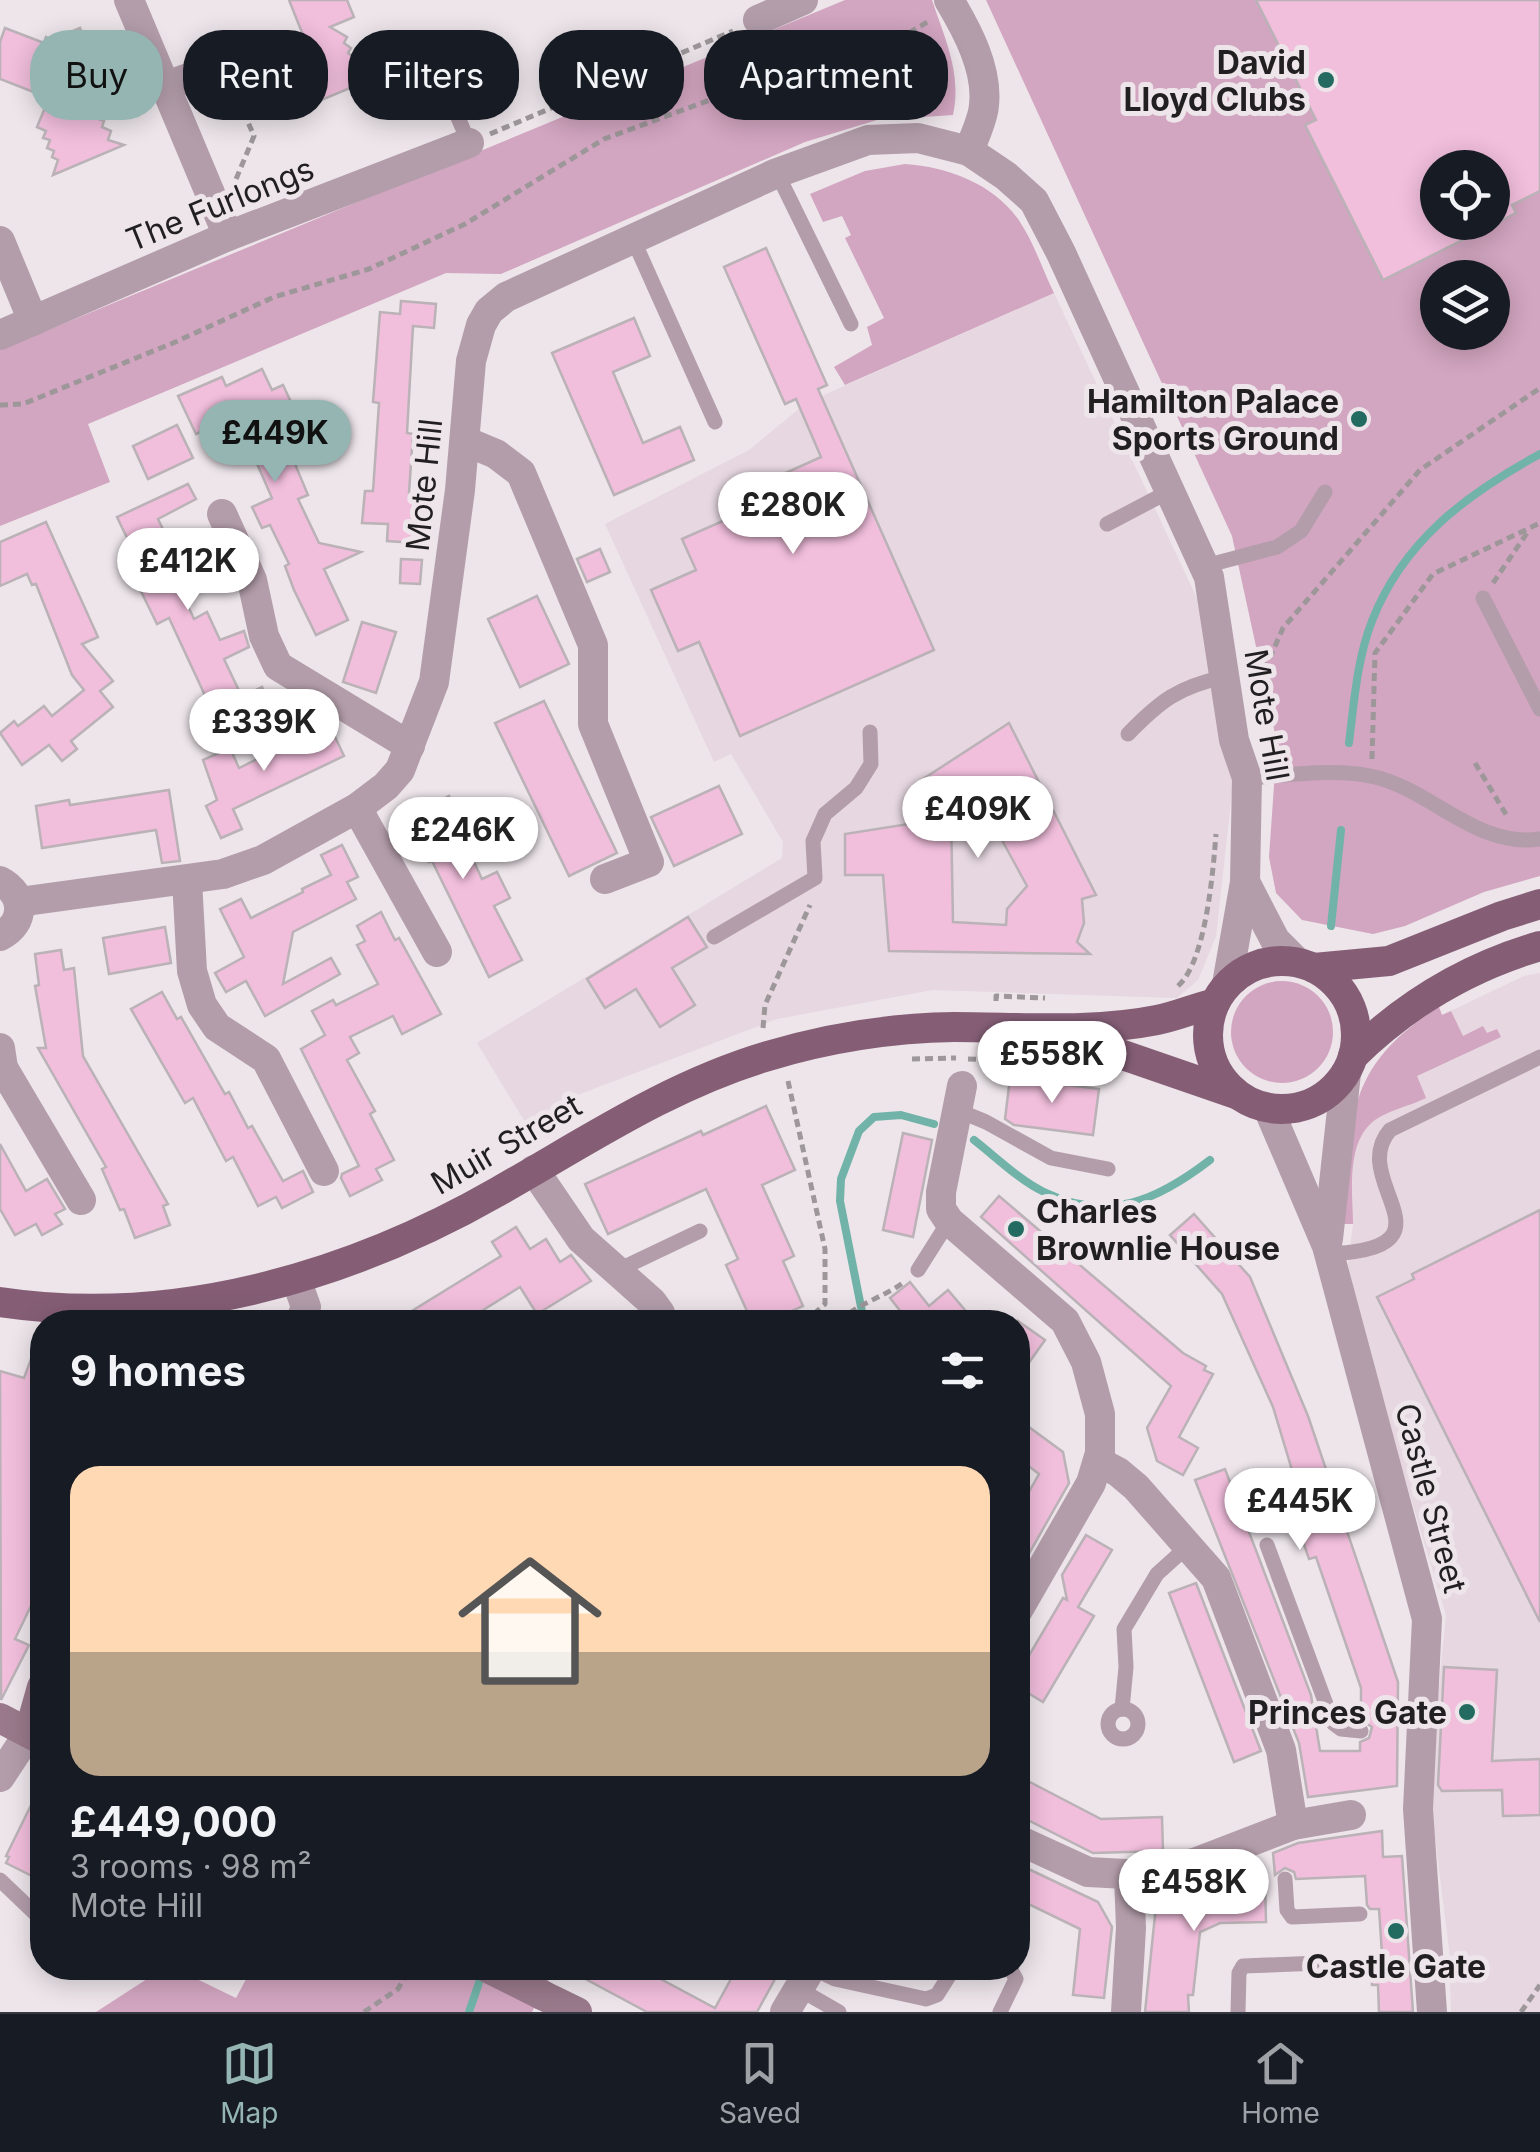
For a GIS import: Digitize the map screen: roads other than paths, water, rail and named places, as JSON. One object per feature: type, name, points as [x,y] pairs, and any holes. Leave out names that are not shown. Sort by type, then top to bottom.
[{"type":"main road","points":[[1540,904],[1389,961],[1260,964],[1221,994],[1208,1036],[1210,1053],[1226,1084],[1239,1095],[1268,1108],[1286,1109],[1321,1098],[1390,1020],[1479,968],[1540,946]]},
{"type":"main road","points":[[1306,965],[1341,989],[1350,1004],[1356,1039],[1350,1064]]},
{"type":"main road","name":"Muir Street","points":[[160,1310],[296,1279],[434,1225],[664,1096],[769,1056],[876,1032],[995,1028],[1046,1014],[1154,1021],[1221,994]]},
{"type":"main road","name":"Muir Street","points":[[1046,1014],[1239,1095]]},
{"type":"main road","name":"Muir Street","points":[[0,1302],[77,1310]]},
{"type":"main road","points":[[0,1718],[30,1734]]},
{"type":"main road","points":[[512,1980],[577,2012]]},
{"type":"street","points":[[129,0],[228,236]]},
{"type":"street","points":[[755,10],[803,0]]},
{"type":"street","points":[[951,4],[971,41],[982,76],[984,106],[969,152]]},
{"type":"street","points":[[166,86],[183,80]]},
{"type":"street","name":"Mote Hill","points":[[0,936],[19,917],[10,892],[223,874],[263,860],[357,808],[400,770],[434,682],[465,441],[471,361],[489,311],[506,297],[777,172],[868,140],[918,138],[969,152],[1006,176],[1034,201],[1062,253],[1205,566],[1234,740],[1247,778],[1244,882],[1221,994]]},
{"type":"street","name":"The Furlongs","points":[[0,335],[228,236],[469,143]]},
{"type":"street","points":[[0,240],[34,321]]},
{"type":"street","points":[[465,441],[496,454],[521,472],[593,644],[592,724],[649,862],[605,879]]},
{"type":"street","points":[[222,514],[252,580],[264,636],[278,666],[410,746]]},
{"type":"street","points":[[357,808],[437,952]]},
{"type":"street","points":[[187,880],[192,971],[202,1006],[217,1027],[266,1059],[324,1171]]},
{"type":"street","name":"Mote Hill","points":[[1244,882],[1275,940],[1306,965]]},
{"type":"street","points":[[0,1048],[3,1068],[80,1200]]},
{"type":"street","name":"Castle Street","points":[[1329,1250],[1350,1064]]},
{"type":"street","points":[[962,1085],[940,1209],[1065,1321],[1077,1341],[1098,1404],[1099,1462],[1087,1492],[1030,1589]]},
{"type":"street","name":"Castle Street","points":[[1268,1108],[1329,1250],[1427,1620],[1416,1732],[1432,2012]]},
{"type":"street","points":[[534,1170],[569,1225],[658,1310]]},
{"type":"street","points":[[296,1279],[305,1310]]},
{"type":"street","points":[[1099,1462],[1128,1479],[1218,1583],[1278,1742],[1286,1834]]},
{"type":"street","points":[[0,1776],[30,1744]]},
{"type":"street","points":[[1030,1845],[1088,1872],[1129,1876],[1180,1868],[1351,1816]]},
{"type":"street","points":[[1126,2012],[1131,1928],[1129,1876]]},
{"type":"lane","points":[[459,120],[469,143]]},
{"type":"lane","points":[[777,172],[851,324]]},
{"type":"lane","points":[[632,238],[716,422]]},
{"type":"lane","points":[[1108,524],[1170,491]]},
{"type":"lane","points":[[1205,566],[1278,548],[1300,531],[1325,492]]},
{"type":"lane","points":[[1483,598],[1540,709]]},
{"type":"lane","points":[[1128,734],[1160,700],[1203,681],[1224,677]]},
{"type":"lane","points":[[714,936],[815,878],[813,841],[826,814],[856,788],[871,764],[870,732]]},
{"type":"lane","points":[[1247,778],[1365,776],[1494,835],[1522,841],[1540,839]]},
{"type":"lane","points":[[1329,1250],[1367,1252],[1392,1234],[1397,1218],[1378,1152],[1390,1130],[1540,1058]]},
{"type":"lane","points":[[962,1085],[986,1122],[1050,1158],[1108,1168]]},
{"type":"lane","points":[[918,1270],[949,1221]]},
{"type":"lane","points":[[616,1271],[700,1231]]},
{"type":"lane","points":[[1267,1545],[1334,1723],[1341,1729],[1360,1731]]},
{"type":"lane","points":[[1122,1709],[1124,1629],[1157,1574],[1188,1546]]},
{"type":"lane","points":[[1285,1879],[1287,1910],[1292,1917],[1360,1914]]},
{"type":"lane","points":[[0,1880],[30,1909]]},
{"type":"lane","points":[[1238,2012],[1239,1973],[1243,1966],[1320,1963]]},
{"type":"lane","points":[[802,1984],[828,1980]]},
{"type":"lane","points":[[840,1980],[926,1999],[937,1996],[947,1980]]},
{"type":"lane","points":[[1000,2012],[1016,1980]]},
{"type":"lane","points":[[802,1984],[840,2012]]},
{"type":"waterway","points":[[1349,743],[1367,636],[1385,592],[1401,567],[1420,543],[1463,503],[1540,454]]},
{"type":"waterway","points":[[1331,926],[1341,830]]},
{"type":"waterway","points":[[862,1310],[840,1201],[841,1179],[859,1131],[874,1117],[901,1115],[934,1124]]},
{"type":"waterway","points":[[974,1140],[1035,1187],[1090,1206],[1132,1203],[1152,1196],[1210,1160]]},
{"type":"waterway","points":[[469,2012],[480,1980]]},
{"type":"place","name":"David Lloyd Clubs","points":[[1326,80]]},
{"type":"place","name":"Hamilton Palace Sports Ground","points":[[1359,419]]},
{"type":"place","name":"Charles Brownlie House","points":[[1016,1229]]},
{"type":"place","name":"Princes Gate","points":[[1467,1712]]},
{"type":"place","name":"Castle Gate","points":[[1396,1931]]}]
